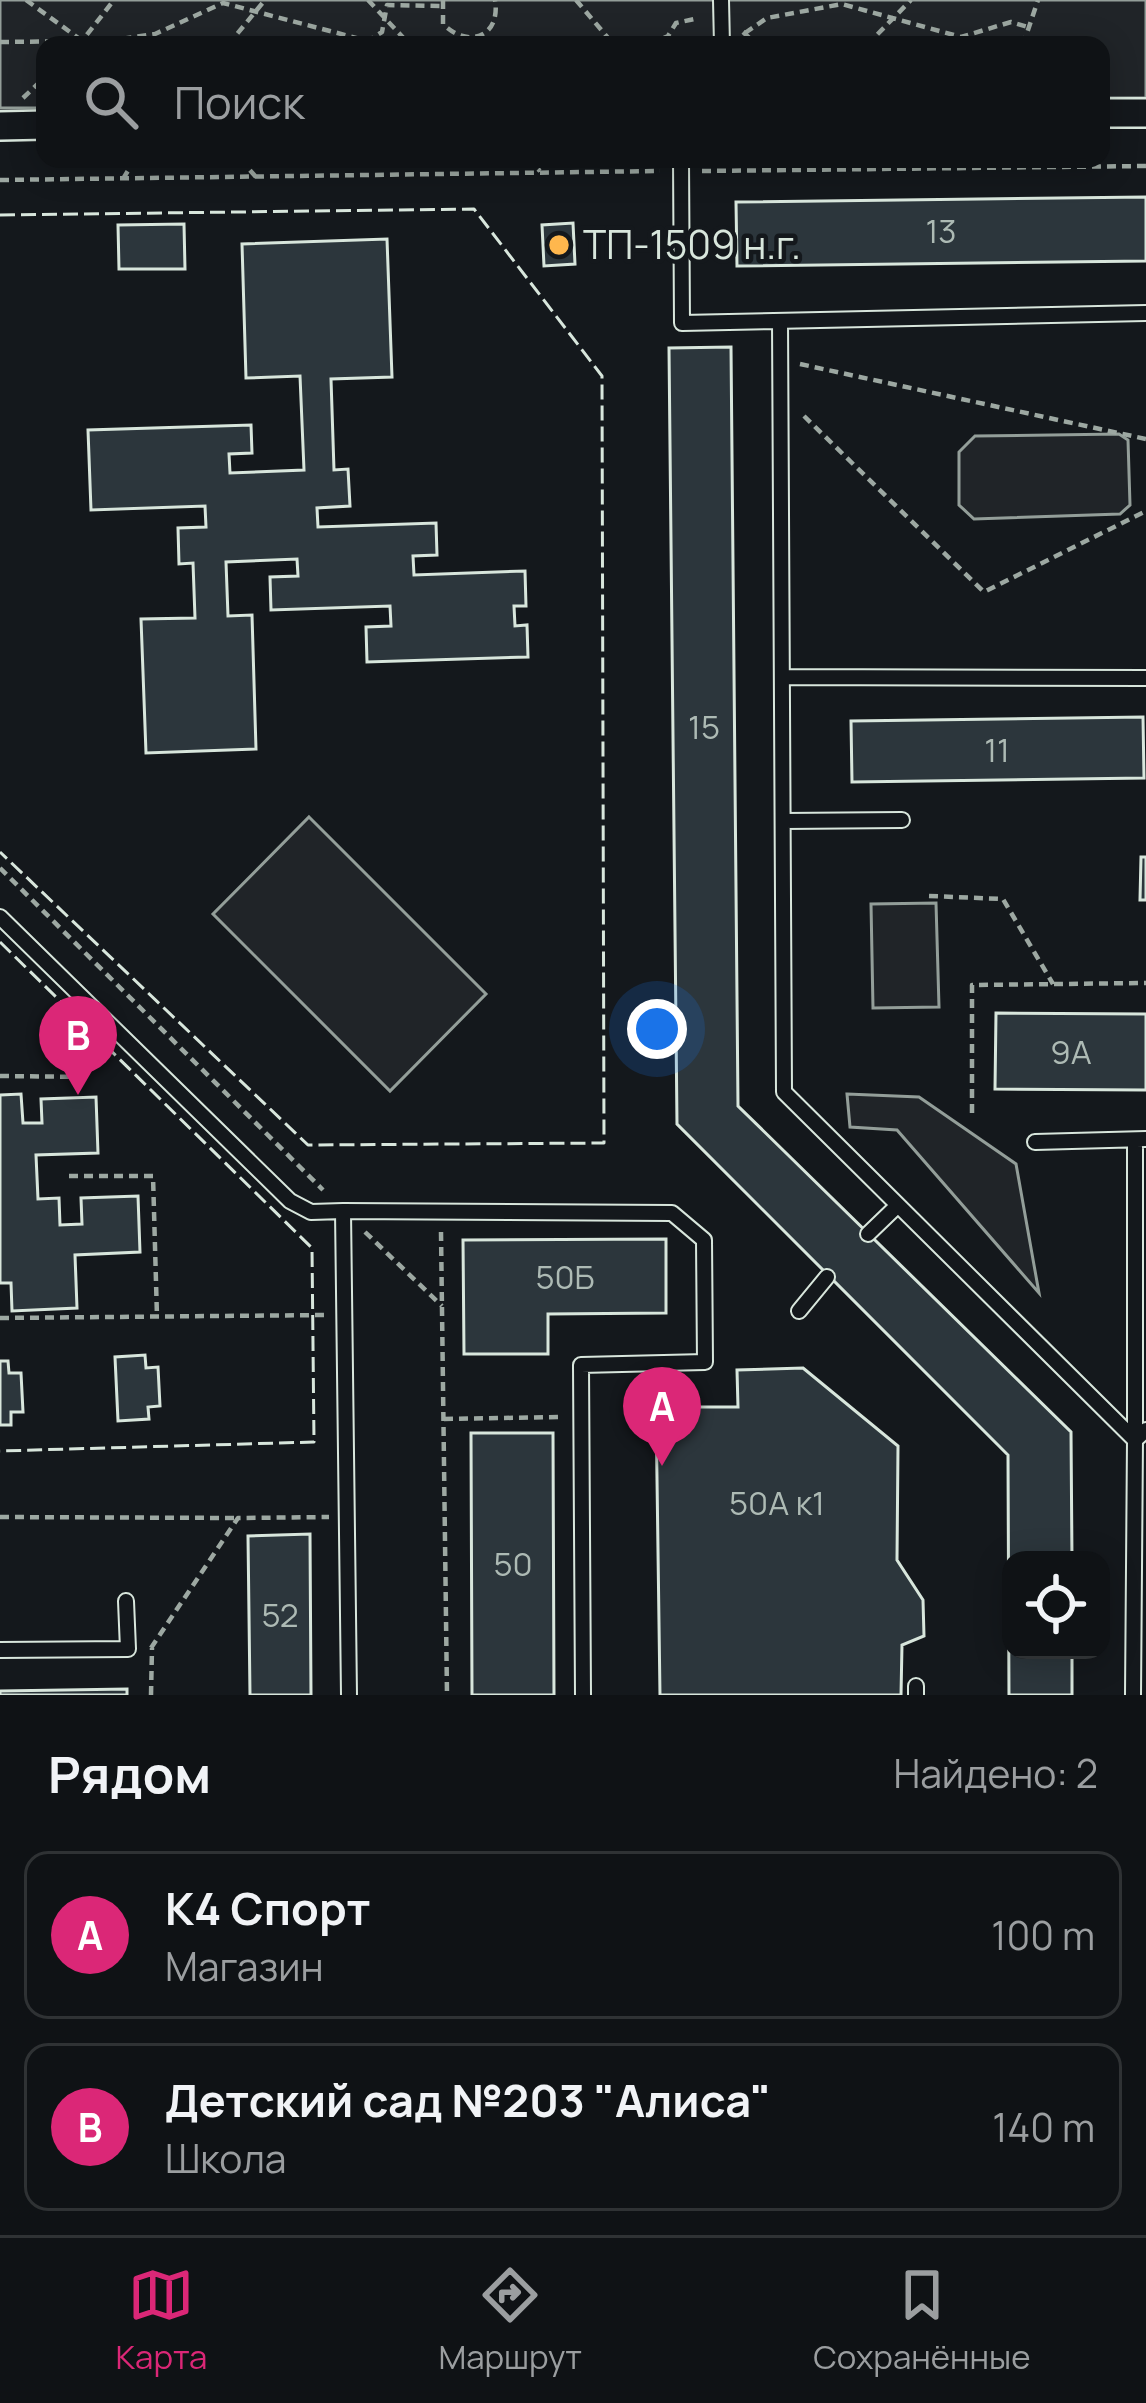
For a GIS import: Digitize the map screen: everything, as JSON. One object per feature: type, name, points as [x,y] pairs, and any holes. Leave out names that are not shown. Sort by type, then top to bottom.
[{"type":"street","points":[[1110,113],[1146,112]]},
{"type":"street","points":[[0,127],[36,125]]},
{"type":"lane","points":[[721,0],[722,36]]},
{"type":"lane","points":[[682,168],[682,323],[1146,314]]},
{"type":"lane","points":[[780,321],[784,1092],[895,1208],[1140,1435]]},
{"type":"lane","points":[[783,677],[1146,678]]},
{"type":"lane","points":[[784,821],[902,820]]},
{"type":"lane","points":[[0,917],[290,1201],[311,1212],[672,1213],[704,1240],[705,1362],[581,1365],[583,1695]]},
{"type":"lane","points":[[1035,1142],[1140,1139],[1139,1650],[1133,1695]]},
{"type":"lane","points":[[868,1234],[895,1208]]},
{"type":"lane","points":[[343,1211],[349,1695]]},
{"type":"lane","points":[[799,1311],[826,1276]]},
{"type":"lane","points":[[0,1650],[128,1649],[126,1601]]},
{"type":"path","points":[[26,0],[73,36]]},
{"type":"path","points":[[89,36],[114,0]]},
{"type":"path","points":[[235,36],[265,0]]},
{"type":"path","points":[[368,0],[401,36]]},
{"type":"path","points":[[490,36],[497,15],[495,0]]},
{"type":"path","points":[[576,0],[606,36]]},
{"type":"path","points":[[876,36],[911,0]]},
{"type":"path","points":[[1027,36],[1038,0]]},
{"type":"path","points":[[376,36],[382,32],[387,4],[399,2],[441,3],[443,25],[455,36]]},
{"type":"path","points":[[141,36],[223,4],[350,36]]},
{"type":"path","points":[[745,32],[767,18],[842,4],[958,36]]},
{"type":"path","points":[[662,36],[691,17],[722,21]]},
{"type":"path","points":[[965,36],[1011,22],[1030,28]]},
{"type":"path","points":[[481,36],[490,31]]},
{"type":"path","points":[[0,42],[36,43]]},
{"type":"path","points":[[1110,166],[1146,166]]},
{"type":"path","points":[[123,178],[129,168]]},
{"type":"path","points":[[248,168],[256,177]]},
{"type":"path","points":[[536,168],[542,173]]},
{"type":"path","points":[[0,180],[630,168]]},
{"type":"path","points":[[782,360],[1146,439]]},
{"type":"path","points":[[782,394],[984,592],[1146,512]]},
{"type":"path","points":[[0,868],[442,1306]]},
{"type":"path","points":[[929,896],[1003,899],[1052,984]]},
{"type":"path","points":[[972,1113],[972,985],[1146,983]]},
{"type":"path","points":[[0,1076],[90,1077]]},
{"type":"path","points":[[69,1176],[153,1176],[157,1317]]},
{"type":"path","points":[[441,1214],[447,1695]]},
{"type":"path","points":[[0,1318],[344,1315]]},
{"type":"path","points":[[444,1419],[582,1417]]},
{"type":"path","points":[[0,1517],[346,1516]]},
{"type":"path","points":[[151,1695],[152,1648],[238,1519]]},
{"type":"path","points":[[128,1649],[152,1648]]},
{"type":"shaded area","points":[[0,0],[1146,0],[1146,98],[1110,98],[1110,36],[36,36],[36,108],[0,108]]},
{"type":"shaded area","points":[[1119,434],[1128,440],[1130,505],[1120,514],[974,519],[959,505],[959,452],[975,436]]},
{"type":"shaded area","points":[[309,817],[486,994],[390,1091],[213,914]]},
{"type":"shaded area","points":[[936,903],[939,1007],[873,1008],[871,904]]},
{"type":"shaded area","points":[[847,1094],[919,1097],[1016,1164],[1039,1293],[897,1130],[850,1127]]},
{"type":"building","points":[[1146,197],[1146,261],[737,266],[736,202]]},
{"type":"building","name":"ТП-1509 н.г.","points":[[573,223],[575,264],[544,266],[542,225]]},
{"type":"building","points":[[184,224],[185,269],[119,269],[118,225]]},
{"type":"building","points":[[387,239],[392,377],[331,379],[334,470],[348,469],[350,506],[317,508],[318,527],[436,523],[437,555],[413,556],[414,575],[525,571],[526,606],[514,606],[515,626],[527,625],[528,657],[367,662],[366,627],[391,626],[390,606],[271,610],[270,577],[298,576],[297,559],[226,562],[228,616],[252,615],[256,749],[146,753],[141,619],[195,618],[193,563],[179,564],[178,528],[206,527],[205,506],[91,510],[88,430],[251,425],[252,453],[229,454],[230,473],[304,470],[300,376],[246,378],[242,244]]},
{"type":"building","points":[[731,347],[738,1106],[1071,1432],[1072,1551],[1008,1551],[1008,1455],[677,1124],[669,348]]},
{"type":"building","points":[[1143,717],[1144,778],[852,782],[851,721]]},
{"type":"building","points":[[1141,857],[1146,857],[1146,900],[1140,900]]},
{"type":"building","points":[[996,1013],[1146,1014],[1146,1090],[995,1089]]},
{"type":"building","points":[[21,1094],[23,1123],[42,1123],[41,1099],[96,1097],[98,1153],[36,1155],[38,1199],[59,1198],[60,1225],[82,1224],[81,1198],[138,1196],[140,1252],[75,1255],[77,1308],[12,1311],[11,1283],[0,1283],[0,1095]]},
{"type":"building","points":[[666,1239],[666,1313],[548,1314],[548,1354],[464,1354],[463,1240]]},
{"type":"building","points":[[145,1355],[146,1368],[158,1367],[160,1406],[148,1407],[149,1419],[118,1421],[115,1357]]},
{"type":"building","points":[[0,1361],[8,1361],[9,1373],[21,1373],[23,1412],[11,1412],[11,1425],[0,1425]]},
{"type":"building","points":[[803,1368],[898,1446],[897,1560],[923,1600],[924,1636],[902,1645],[901,1695],[660,1695],[656,1407],[738,1407],[737,1370]]},
{"type":"building","points":[[471,1433],[553,1433],[554,1695],[472,1695]]},
{"type":"building","points":[[310,1534],[311,1695],[250,1695],[248,1536]]},
{"type":"building","points":[[1009,1659],[1072,1659],[1072,1695],[1009,1695]]},
{"type":"building","points":[[127,1689],[127,1695],[0,1695],[0,1691]]},
{"type":"fence","points":[[0,215],[474,209],[602,376],[604,1143],[308,1145],[0,852]]},
{"type":"fence","points":[[0,942],[312,1248],[314,1442],[0,1451]]},
{"type":"place","name":"ТП-1509 н.г.","points":[[559,245]]},
{"type":"place","name":"Детский сад №203 \"Алиса\"","points":[[78,1095]]},
{"type":"place","name":"К4 Спорт","points":[[662,1466]]}]
